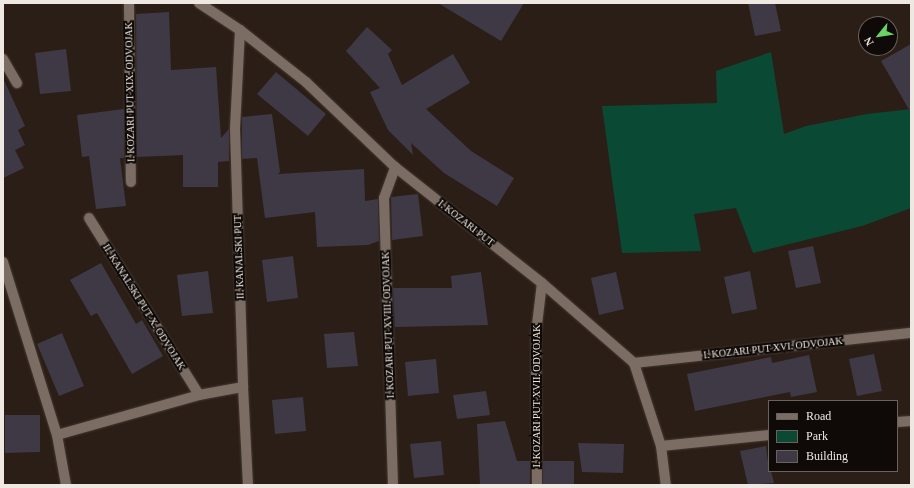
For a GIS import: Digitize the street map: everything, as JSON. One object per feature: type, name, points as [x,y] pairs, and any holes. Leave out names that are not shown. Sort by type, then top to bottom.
[{"type":"street","name":"I. KOZARI PUT XIX. ODVOJAK","points":[[129,3],[131,182]]},
{"type":"street","name":"I. KOZARI PUT","points":[[199,3],[240,30],[307,82],[395,167],[542,283],[634,363]]},
{"type":"street","name":"II. KANALSKI PUT","points":[[240,30],[235,129],[242,387],[248,485]]},
{"type":"street","points":[[3,59],[17,83]]},
{"type":"street","name":"I. KOZARI PUT XVIII. ODVOJAK","points":[[393,485],[384,198],[395,167]]},
{"type":"street","name":"II. KANALSKI PUT X. ODVOJAK","points":[[89,218],[199,395]]},
{"type":"street","points":[[3,262],[57,435],[66,485]]},
{"type":"street","name":"I. KOZARI PUT XVII. ODVOJAK","points":[[537,485],[536,333],[542,283]]},
{"type":"street","name":"I. KOZARI PUT XVI. ODVOJAK","points":[[634,363],[911,333]]},
{"type":"street","points":[[634,363],[661,446],[666,485]]},
{"type":"street","points":[[57,435],[199,395],[242,387]]},
{"type":"street","points":[[898,422],[911,421]]},
{"type":"street","points":[[661,446],[768,435]]},
{"type":"green space","points":[[771,52],[784,134],[806,126],[867,114],[911,109],[911,208],[862,226],[753,253],[736,208],[694,214],[701,251],[622,253],[602,106],[717,103],[716,71]]},
{"type":"building","points":[[438,3],[524,3],[501,41]]},
{"type":"building","points":[[748,3],[775,3],[781,31],[755,36]]},
{"type":"building","points":[[169,12],[171,70],[216,67],[221,138],[229,129],[229,161],[218,162],[218,187],[183,187],[183,155],[137,157],[136,14]]},
{"type":"building","points":[[367,27],[392,50],[388,54],[402,85],[453,54],[470,83],[426,109],[471,151],[514,178],[497,206],[444,173],[411,143],[413,155],[388,130],[370,92],[380,88],[346,51]]},
{"type":"building","points":[[911,44],[911,113],[881,61],[890,56],[898,56],[898,51]]},
{"type":"building","points":[[66,49],[71,91],[40,94],[35,53]]},
{"type":"building","points":[[276,72],[326,114],[308,136],[257,94]]},
{"type":"building","points":[[3,78],[25,126],[18,130],[25,145],[15,150],[24,168],[3,178]]},
{"type":"building","points":[[124,109],[124,158],[120,158],[126,206],[96,209],[89,156],[82,157],[77,115]]},
{"type":"building","points":[[272,114],[280,172],[278,174],[364,169],[365,201],[378,199],[379,241],[368,245],[317,247],[315,212],[265,218],[257,158],[242,159],[242,117]]},
{"type":"building","points":[[418,194],[423,236],[392,240],[391,197]]},
{"type":"building","points":[[813,246],[821,283],[796,288],[788,251]]},
{"type":"building","points":[[293,256],[298,298],[267,302],[262,260]]},
{"type":"building","points":[[101,263],[136,324],[142,320],[163,356],[132,374],[97,313],[91,316],[70,280]]},
{"type":"building","points":[[208,271],[213,313],[182,316],[177,275]]},
{"type":"building","points":[[750,271],[757,309],[732,314],[724,277]]},
{"type":"building","points":[[481,272],[488,325],[395,327],[393,288],[452,288],[451,276]]},
{"type":"building","points":[[616,272],[624,309],[599,315],[591,278]]},
{"type":"building","points":[[354,332],[358,366],[327,368],[324,334]]},
{"type":"building","points":[[62,333],[84,386],[59,396],[37,344]]},
{"type":"building","points":[[874,354],[882,391],[857,396],[849,359]]},
{"type":"building","points":[[809,355],[817,392],[791,397],[790,392],[695,411],[687,374],[771,357],[772,363]]},
{"type":"building","points":[[436,359],[439,393],[408,396],[405,362]]},
{"type":"building","points":[[486,391],[490,415],[457,419],[453,395]]},
{"type":"building","points":[[303,397],[306,431],[275,434],[272,400]]},
{"type":"building","points":[[5,415],[40,415],[40,452],[5,453]]},
{"type":"building","points":[[505,421],[517,461],[530,461],[530,485],[480,485],[477,424]]},
{"type":"building","points":[[441,441],[444,475],[414,478],[410,444]]},
{"type":"building","points":[[578,443],[624,444],[623,473],[582,472]]},
{"type":"building","points":[[766,446],[768,472],[771,472],[774,483],[748,485],[740,451]]},
{"type":"building","points":[[543,461],[574,461],[574,485],[543,485]]}]
